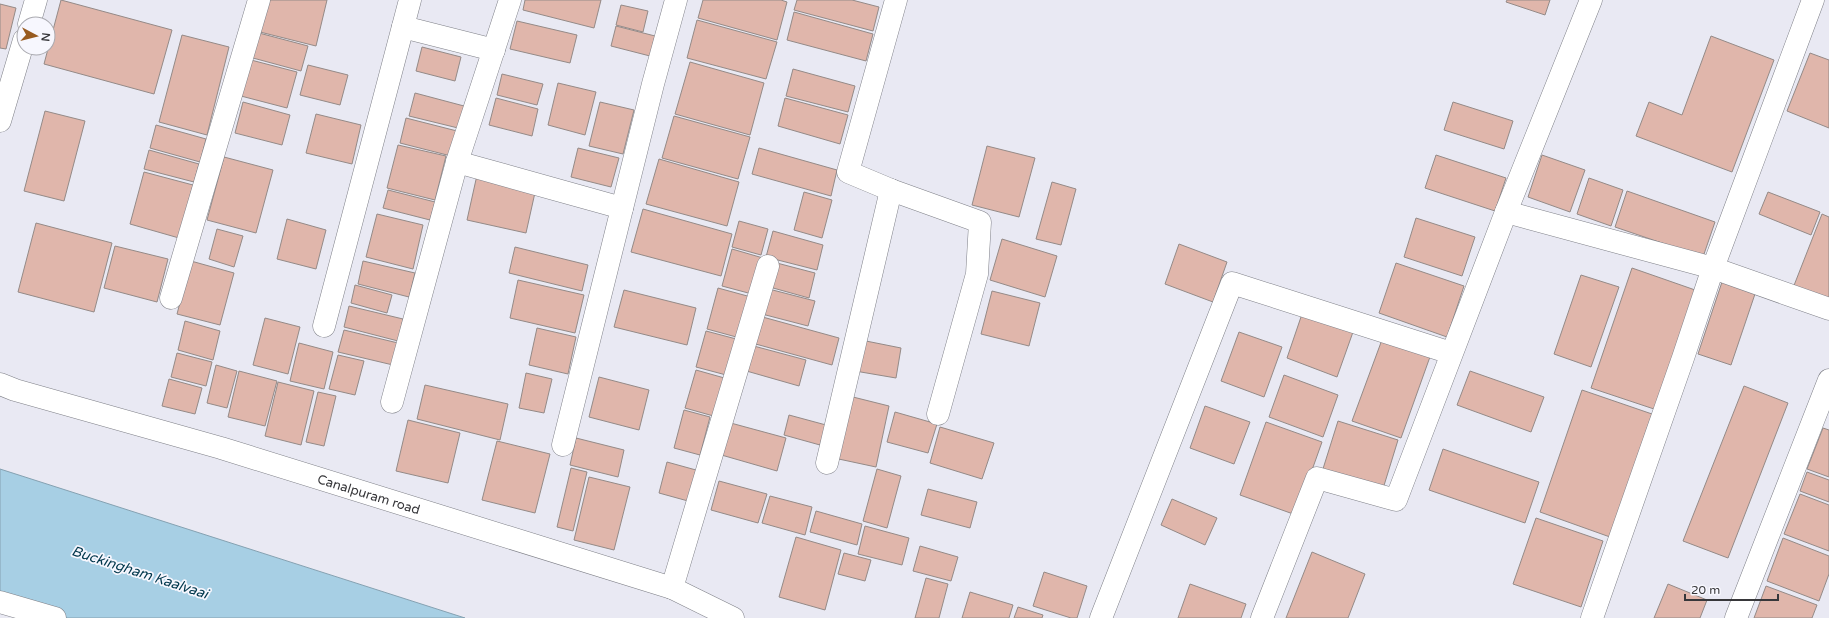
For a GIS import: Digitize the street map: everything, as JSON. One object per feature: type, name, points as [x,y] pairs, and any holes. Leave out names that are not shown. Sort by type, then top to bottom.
[{"type":"street","points":[[31,16],[36,0]]},
{"type":"street","points":[[171,298],[259,0]]},
{"type":"street","points":[[324,326],[410,0]]},
{"type":"street","points":[[392,402],[457,162],[510,0]]},
{"type":"street","points":[[563,445],[676,0]]},
{"type":"street","points":[[896,0],[848,172],[891,190],[980,222],[977,274],[938,414]]},
{"type":"street","points":[[1262,618],[1317,478],[1396,500],[1451,353],[1591,0]]},
{"type":"street","points":[[1592,618],[1713,268],[1813,0]]},
{"type":"street","points":[[402,27],[494,50]]},
{"type":"street","points":[[0,121],[19,56]]},
{"type":"street","points":[[457,162],[622,208]]},
{"type":"street","points":[[827,463],[891,190]]},
{"type":"street","points":[[1506,212],[1713,268],[1829,309]]},
{"type":"street","points":[[672,588],[768,266]]},
{"type":"street","points":[[1101,618],[1232,283],[1451,353]]},
{"type":"street","points":[[1736,618],[1829,380]]},
{"type":"street","name":"Canalpuram road","points":[[0,384],[15,390],[222,448],[672,588],[733,618]]},
{"type":"street","points":[[0,602],[55,618]]},
{"type":"water","name":"Buckingham Kaalvaai","points":[[0,469],[465,618],[58,618],[0,600]]},
{"type":"building","points":[[61,0],[172,30],[154,94],[44,64],[46,56],[56,56],[56,19]]},
{"type":"building","points":[[268,0],[327,0],[316,46],[260,32]]},
{"type":"building","points":[[525,0],[601,0],[594,28],[523,10]]},
{"type":"building","points":[[703,0],[781,0],[787,2],[777,40],[698,18]]},
{"type":"building","points":[[797,0],[852,0],[879,7],[873,31],[794,10]]},
{"type":"building","points":[[1507,0],[1550,0],[1545,15],[1506,2]]},
{"type":"building","points":[[0,4],[16,8],[6,49],[0,48]]},
{"type":"building","points":[[621,5],[648,11],[643,32],[616,25]]},
{"type":"building","points":[[794,12],[873,34],[866,61],[787,40]]},
{"type":"building","points":[[697,20],[777,42],[766,79],[687,58]]},
{"type":"building","points":[[517,21],[577,35],[570,63],[510,49]]},
{"type":"building","points":[[616,26],[655,36],[650,56],[611,46]]},
{"type":"building","points":[[259,33],[308,46],[301,71],[253,58]]},
{"type":"building","points":[[182,35],[229,47],[207,135],[159,122]]},
{"type":"building","points":[[1711,36],[1774,60],[1732,172],[1636,136],[1649,102],[1682,115]]},
{"type":"building","points":[[422,47],[461,57],[455,81],[416,71]]},
{"type":"building","points":[[1810,53],[1829,60],[1829,128],[1787,111]]},
{"type":"building","points":[[251,60],[297,72],[287,108],[241,96]]},
{"type":"building","points":[[690,62],[764,83],[750,135],[675,114]]},
{"type":"building","points":[[308,65],[348,75],[340,105],[300,95]]},
{"type":"building","points":[[793,69],[855,86],[848,112],[786,96]]},
{"type":"building","points":[[502,74],[543,84],[537,105],[497,95]]},
{"type":"building","points":[[558,83],[596,92],[585,135],[548,125]]},
{"type":"building","points":[[415,93],[464,106],[458,128],[409,116]]},
{"type":"building","points":[[496,98],[538,109],[532,136],[489,125]]},
{"type":"building","points":[[785,98],[848,115],[840,144],[778,126]]},
{"type":"building","points":[[243,102],[290,115],[282,145],[235,133]]},
{"type":"building","points":[[600,102],[634,110],[623,154],[589,146]]},
{"type":"building","points":[[1453,102],[1513,121],[1504,149],[1444,130]]},
{"type":"building","points":[[45,111],[85,121],[64,201],[24,191]]},
{"type":"building","points":[[316,114],[361,125],[352,164],[306,153]]},
{"type":"building","points":[[674,116],[750,137],[738,179],[662,158]]},
{"type":"building","points":[[406,118],[457,131],[451,156],[400,143]]},
{"type":"building","points":[[156,125],[206,139],[200,162],[150,148]]},
{"type":"building","points":[[398,145],[446,156],[435,200],[387,188]]},
{"type":"building","points":[[987,146],[1035,158],[1019,217],[972,205]]},
{"type":"building","points":[[578,148],[619,158],[611,187],[571,177]]},
{"type":"building","points":[[759,148],[837,170],[831,196],[752,174]]},
{"type":"building","points":[[149,150],[199,164],[194,182],[144,169]]},
{"type":"building","points":[[1436,155],[1506,178],[1495,211],[1425,188]]},
{"type":"building","points":[[1542,155],[1585,170],[1570,212],[1528,197]]},
{"type":"building","points":[[224,157],[273,170],[256,233],[207,220]]},
{"type":"building","points":[[659,159],[739,182],[727,226],[646,204]]},
{"type":"building","points":[[144,172],[193,185],[179,238],[130,224]]},
{"type":"building","points":[[477,175],[536,188],[526,233],[467,220]]},
{"type":"building","points":[[1589,178],[1623,190],[1611,226],[1577,214]]},
{"type":"building","points":[[1052,182],[1076,189],[1061,245],[1036,239]]},
{"type":"building","points":[[388,190],[435,202],[430,220],[383,208]]},
{"type":"building","points":[[1627,191],[1715,222],[1703,257],[1615,227]]},
{"type":"building","points":[[804,192],[832,200],[822,238],[794,230]]},
{"type":"building","points":[[1768,192],[1820,212],[1811,235],[1759,214]]},
{"type":"building","points":[[643,209],[732,234],[721,276],[631,252]]},
{"type":"building","points":[[377,214],[423,225],[413,269],[366,257]]},
{"type":"building","points":[[1822,214],[1829,217],[1829,302],[1793,288]]},
{"type":"building","points":[[1416,218],[1475,237],[1462,276],[1404,257]]},
{"type":"building","points":[[287,219],[326,230],[316,269],[277,259]]},
{"type":"building","points":[[739,221],[768,229],[761,255],[732,247]]},
{"type":"building","points":[[36,223],[112,243],[94,312],[18,292]]},
{"type":"building","points":[[217,229],[243,236],[234,267],[209,259]]},
{"type":"building","points":[[773,231],[823,245],[817,270],[766,257]]},
{"type":"building","points":[[1002,239],[1057,256],[1045,297],[990,280]]},
{"type":"building","points":[[1179,244],[1227,262],[1213,302],[1165,284]]},
{"type":"building","points":[[115,246],[168,259],[157,302],[104,288]]},
{"type":"building","points":[[515,247],[588,265],[582,291],[509,273]]},
{"type":"building","points":[[732,249],[763,258],[752,294],[722,286]]},
{"type":"building","points":[[191,261],[234,273],[220,325],[177,314]]},
{"type":"building","points":[[363,261],[415,273],[409,297],[358,284]]},
{"type":"building","points":[[773,262],[815,273],[809,298],[766,286]]},
{"type":"building","points":[[1396,263],[1464,286],[1447,337],[1379,313]]},
{"type":"building","points":[[1632,268],[1698,291],[1657,410],[1591,388]]},
{"type":"building","points":[[1581,275],[1619,287],[1591,367],[1554,354]]},
{"type":"building","points":[[1723,279],[1756,291],[1731,365],[1698,354]]},
{"type":"building","points":[[518,280],[584,295],[575,333],[510,318]]},
{"type":"building","points":[[355,285],[392,295],[387,313],[351,303]]},
{"type":"building","points":[[718,288],[751,297],[740,338],[707,329]]},
{"type":"building","points":[[765,288],[815,301],[808,326],[758,313]]},
{"type":"building","points":[[624,290],[696,308],[687,345],[614,327]]},
{"type":"building","points":[[992,291],[1040,303],[1029,346],[981,334]]},
{"type":"building","points":[[349,306],[403,319],[398,341],[344,327]]},
{"type":"building","points":[[1302,314],[1353,332],[1337,377],[1287,358]]},
{"type":"building","points":[[759,316],[839,338],[832,365],[752,343]]},
{"type":"building","points":[[265,318],[300,327],[288,374],[253,365]]},
{"type":"building","points":[[185,321],[220,331],[213,360],[178,350]]},
{"type":"building","points":[[537,328],[576,337],[568,374],[529,365]]},
{"type":"building","points":[[344,330],[398,343],[393,365],[338,352]]},
{"type":"building","points":[[706,331],[740,340],[730,376],[696,367]]},
{"type":"building","points":[[1239,332],[1282,347],[1264,397],[1221,381]]},
{"type":"building","points":[[1383,337],[1431,354],[1401,438],[1352,421]]},
{"type":"building","points":[[861,340],[901,348],[896,378],[855,371]]},
{"type":"building","points":[[299,343],[333,352],[324,389],[290,381]]},
{"type":"building","points":[[750,345],[806,360],[799,386],[743,370]]},
{"type":"building","points":[[177,353],[212,362],[206,386],[171,377]]},
{"type":"building","points":[[338,355],[364,361],[355,395],[329,389]]},
{"type":"building","points":[[216,365],[237,371],[227,408],[207,403]]},
{"type":"building","points":[[696,370],[728,379],[717,417],[685,408]]},
{"type":"building","points":[[239,371],[277,381],[265,426],[228,417]]},
{"type":"building","points":[[1470,371],[1544,397],[1531,432],[1457,405]]},
{"type":"building","points":[[526,373],[552,379],[544,413],[519,408]]},
{"type":"building","points":[[1284,375],[1338,395],[1323,437],[1269,417]]},
{"type":"building","points":[[599,377],[649,390],[639,430],[589,417]]},
{"type":"building","points":[[169,379],[202,388],[195,414],[162,406]]},
{"type":"building","points":[[278,382],[314,391],[301,445],[265,436]]},
{"type":"building","points":[[425,385],[508,404],[500,440],[417,419]]},
{"type":"building","points":[[1744,386],[1788,403],[1728,558],[1683,541]]},
{"type":"building","points":[[1582,390],[1652,414],[1610,537],[1540,512]]},
{"type":"building","points":[[318,392],[336,396],[324,446],[306,442]]},
{"type":"building","points":[[849,396],[889,406],[876,467],[834,458]]},
{"type":"building","points":[[1205,406],[1250,422],[1234,464],[1190,448]]},
{"type":"building","points":[[684,410],[710,417],[700,455],[674,448]]},
{"type":"building","points":[[895,412],[937,424],[928,453],[887,442]]},
{"type":"building","points":[[789,415],[826,425],[820,445],[784,435]]},
{"type":"building","points":[[408,420],[460,433],[448,483],[396,471]]},
{"type":"building","points":[[1338,421],[1398,440],[1382,492],[1322,472]]},
{"type":"building","points":[[727,422],[786,438],[777,471],[718,454]]},
{"type":"building","points":[[1266,422],[1322,442],[1296,515],[1240,495]]},
{"type":"building","points":[[940,427],[994,443],[982,479],[930,463]]},
{"type":"building","points":[[1823,428],[1829,430],[1829,477],[1807,469]]},
{"type":"building","points":[[576,438],[624,450],[618,477],[570,465]]},
{"type":"building","points":[[497,441],[550,454],[535,513],[482,500]]},
{"type":"building","points":[[1443,449],[1539,482],[1525,523],[1429,490]]},
{"type":"building","points":[[667,462],[696,470],[688,501],[659,493]]},
{"type":"building","points":[[571,468],[587,472],[573,531],[557,527]]},
{"type":"building","points":[[877,469],[901,476],[887,528],[863,521]]},
{"type":"building","points":[[1807,472],[1829,480],[1829,502],[1800,491]]},
{"type":"building","points":[[589,477],[630,487],[614,550],[574,540]]},
{"type":"building","points":[[719,481],[767,494],[758,523],[711,510]]},
{"type":"building","points":[[928,489],[977,502],[970,528],[921,515]]},
{"type":"building","points":[[1800,494],[1829,505],[1829,551],[1784,534]]},
{"type":"building","points":[[770,496],[812,507],[805,535],[762,523]]},
{"type":"building","points":[[1172,499],[1217,518],[1205,545],[1161,525]]},
{"type":"building","points":[[816,511],[862,524],[857,545],[810,532]]},
{"type":"building","points":[[1536,518],[1603,541],[1581,607],[1513,584]]},
{"type":"building","points":[[865,526],[909,538],[902,565],[858,554]]},
{"type":"building","points":[[796,537],[841,550],[825,610],[779,597]]},
{"type":"building","points":[[1783,538],[1829,556],[1829,574],[1819,601],[1767,581]]},
{"type":"building","points":[[920,546],[958,557],[951,581],[913,571]]},
{"type":"building","points":[[1312,552],[1365,574],[1348,618],[1286,618]]},
{"type":"building","points":[[844,553],[871,560],[865,581],[838,574]]},
{"type":"building","points":[[1044,572],[1087,586],[1077,618],[1071,618],[1033,606]]},
{"type":"building","points":[[926,578],[948,584],[939,618],[915,618]]},
{"type":"building","points":[[1190,584],[1246,604],[1241,618],[1178,618]]},
{"type":"building","points":[[1668,584],[1707,600],[1700,618],[1654,618]]},
{"type":"building","points":[[1766,586],[1817,605],[1812,618],[1754,618]]},
{"type":"building","points":[[970,592],[1013,605],[1009,618],[962,618]]},
{"type":"building","points":[[1018,607],[1043,615],[1042,618],[1014,618]]}]
